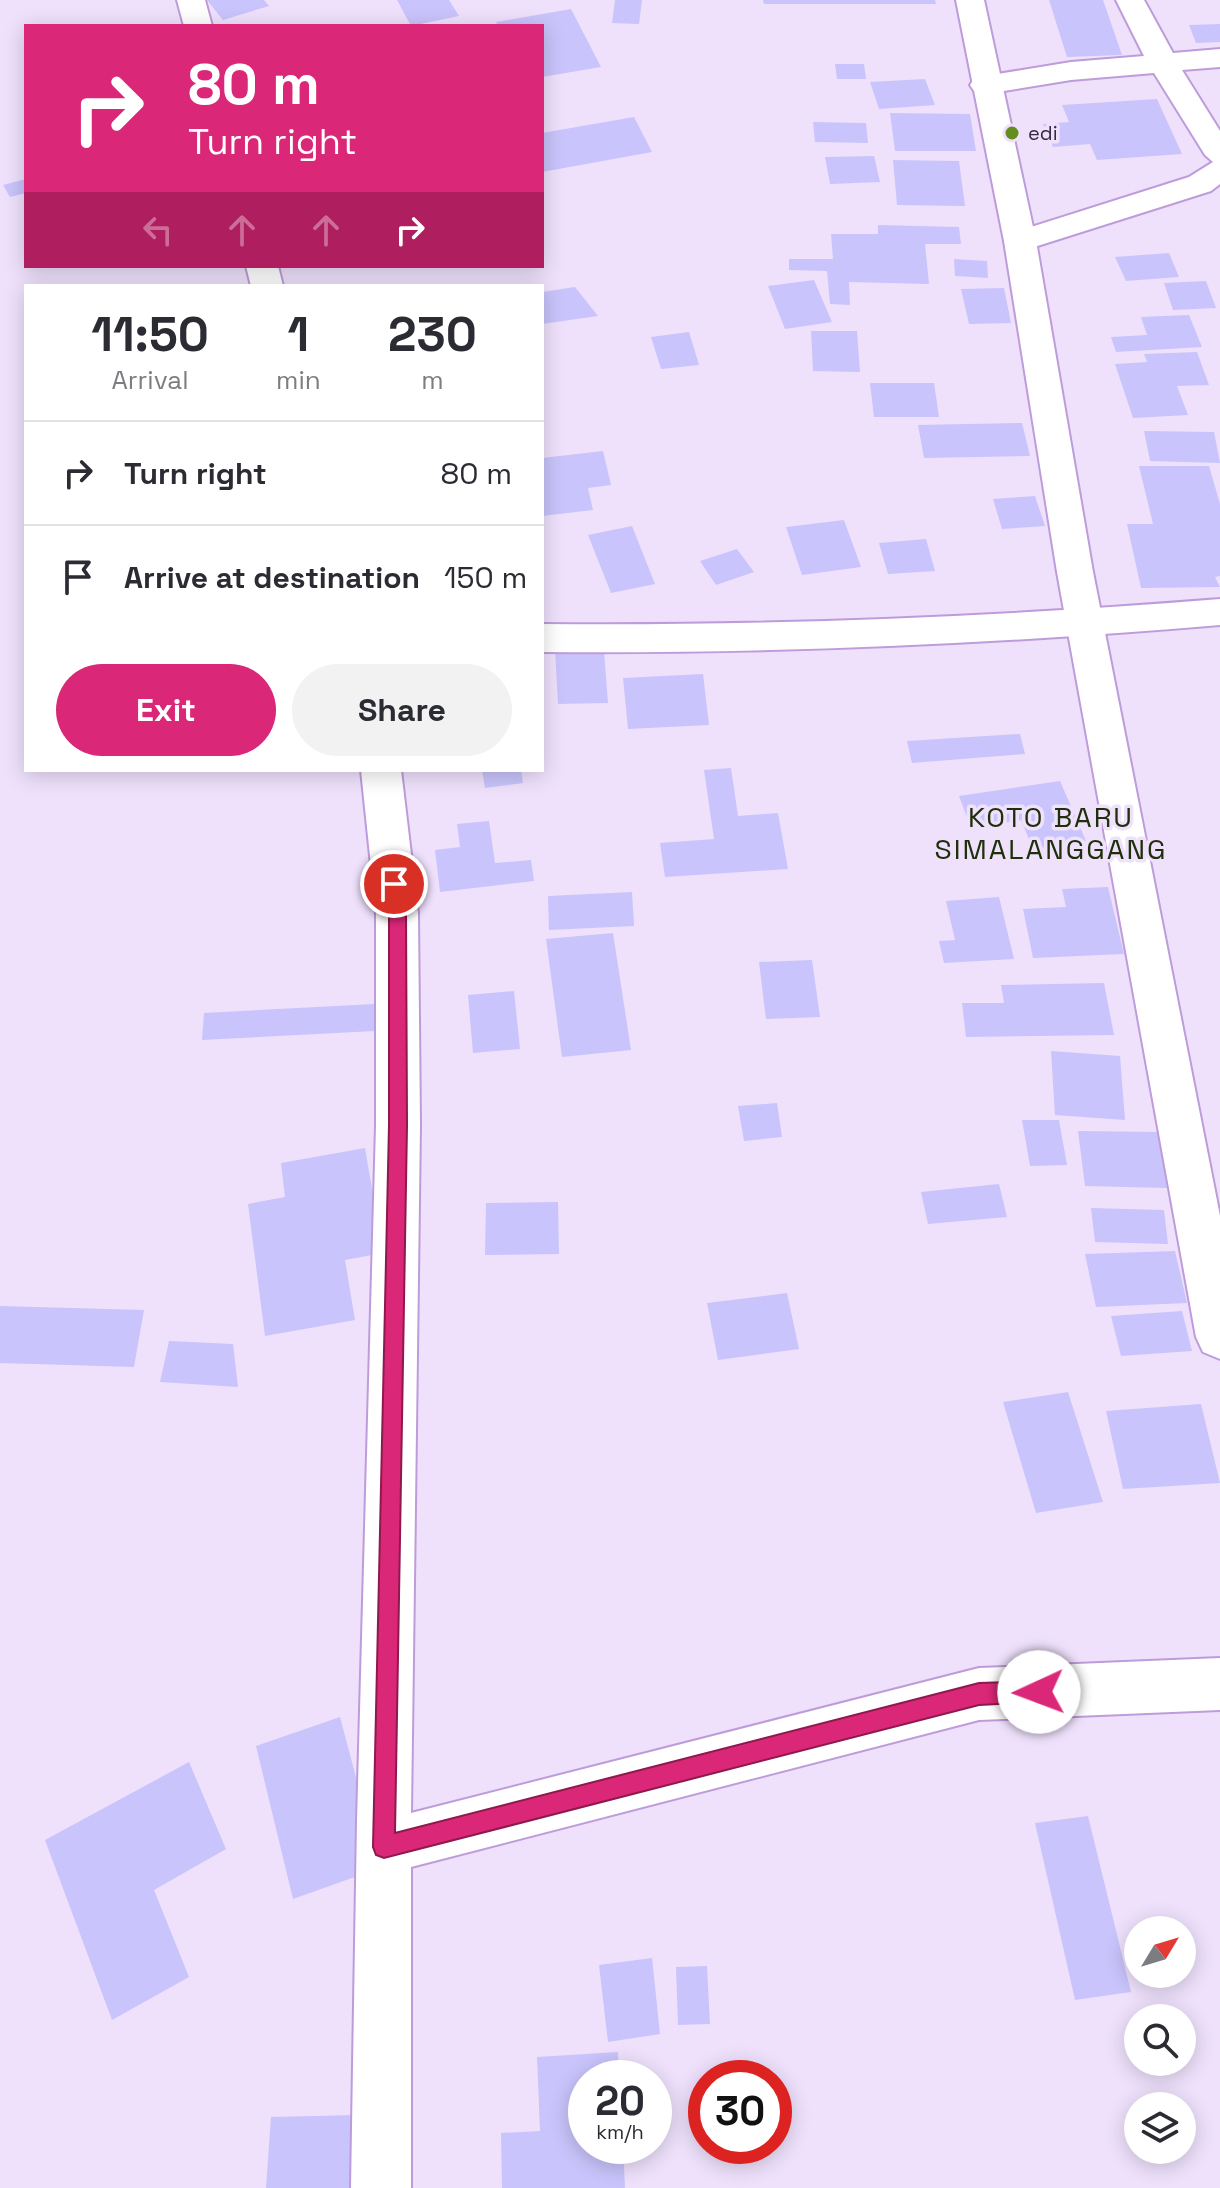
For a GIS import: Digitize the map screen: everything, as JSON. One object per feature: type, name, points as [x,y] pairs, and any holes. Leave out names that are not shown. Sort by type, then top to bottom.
[{"type":"street","points":[[191,0],[197,24]]},
{"type":"street","points":[[970,0],[985,85],[1020,241],[1085,623],[1220,1337]]},
{"type":"street","points":[[1130,0],[1164,65],[1220,155]]},
{"type":"street","points":[[985,85],[1071,71],[1220,58]]},
{"type":"street","points":[[1020,241],[1200,184],[1220,170]]},
{"type":"street","points":[[544,638],[651,639],[1085,623],[1220,612]]},
{"type":"street","points":[[381,772],[397,913],[398,1095],[381,2188]]},
{"type":"street","points":[[384,1847],[979,1694],[1220,1684]]},
{"type":"building","points":[[207,0],[264,0],[269,6],[223,20]]},
{"type":"building","points":[[397,0],[449,0],[459,16],[421,24],[410,24]]},
{"type":"building","points":[[615,0],[642,0],[639,24],[612,23]]},
{"type":"building","points":[[763,0],[935,0],[936,4],[764,4]]},
{"type":"building","points":[[1049,0],[1103,0],[1122,55],[1067,57]]},
{"type":"building","points":[[571,9],[601,67],[544,77],[544,24],[496,22]]},
{"type":"building","points":[[1220,24],[1220,42],[1196,43],[1189,25]]},
{"type":"building","points":[[835,64],[864,64],[866,79],[837,79]]},
{"type":"building","points":[[925,79],[935,105],[879,109],[870,82]]},
{"type":"building","points":[[1157,99],[1182,154],[1097,160],[1090,144],[1053,147],[1043,124],[1069,122],[1062,105]]},
{"type":"building","points":[[890,113],[970,114],[976,151],[895,151]]},
{"type":"building","points":[[634,117],[652,152],[544,172],[544,133]]},
{"type":"building","points":[[813,122],[866,123],[868,143],[815,142]]},
{"type":"building","points":[[874,156],[880,182],[830,184],[825,157]]},
{"type":"building","points":[[893,160],[959,161],[965,206],[897,205]]},
{"type":"building","points":[[24,180],[24,194],[10,197],[3,185]]},
{"type":"building","points":[[878,225],[959,227],[961,244],[925,244],[929,284],[849,282],[850,305],[830,304],[827,271],[789,270],[789,259],[833,259],[831,234],[878,234]]},
{"type":"building","points":[[1169,253],[1179,277],[1126,281],[1115,257]]},
{"type":"building","points":[[954,259],[987,261],[988,278],[955,276]]},
{"type":"building","points":[[814,280],[832,322],[785,329],[768,286]]},
{"type":"building","points":[[1206,281],[1216,308],[1173,310],[1164,283]]},
{"type":"building","points":[[575,287],[598,316],[544,324],[544,292]]},
{"type":"building","points":[[1004,288],[1011,323],[969,324],[961,289]]},
{"type":"building","points":[[1189,315],[1202,347],[1116,352],[1111,337],[1147,335],[1141,317]]},
{"type":"building","points":[[811,331],[857,331],[860,372],[813,371]]},
{"type":"building","points":[[689,332],[699,365],[661,369],[651,337]]},
{"type":"building","points":[[1197,352],[1209,385],[1177,386],[1188,415],[1133,418],[1115,364],[1147,362],[1144,354]]},
{"type":"building","points":[[870,383],[934,383],[939,417],[874,417]]},
{"type":"building","points":[[1022,423],[1030,456],[924,458],[918,425]]},
{"type":"building","points":[[1144,431],[1214,432],[1220,463],[1150,461]]},
{"type":"building","points":[[603,451],[611,485],[588,488],[593,510],[544,516],[544,458]]},
{"type":"building","points":[[1139,466],[1209,466],[1220,504],[1220,576],[1215,577],[1220,587],[1141,588],[1127,524],[1153,524]]},
{"type":"building","points":[[1035,496],[1045,526],[1002,529],[993,499]]},
{"type":"building","points":[[844,520],[861,567],[802,575],[786,527]]},
{"type":"building","points":[[632,526],[655,584],[611,593],[588,535]]},
{"type":"building","points":[[926,539],[935,571],[888,574],[879,543]]},
{"type":"building","points":[[737,549],[754,572],[716,585],[700,561]]},
{"type":"building","points":[[603,638],[608,703],[558,704],[555,650]]},
{"type":"building","points":[[703,674],[709,725],[628,729],[623,678]]},
{"type":"building","points":[[1020,734],[1025,754],[912,763],[907,741]]},
{"type":"building","points":[[731,768],[738,816],[778,813],[788,869],[665,877],[660,843],[714,839],[704,770]]},
{"type":"building","points":[[482,772],[521,772],[523,783],[485,788]]},
{"type":"building","points":[[1060,781],[1086,841],[1033,849],[1021,820],[971,828],[959,796]]},
{"type":"building","points":[[489,821],[495,863],[531,860],[534,881],[440,892],[435,850],[460,847],[457,824]]},
{"type":"building","points":[[1108,887],[1124,954],[1033,958],[1023,909],[1066,907],[1062,889]]},
{"type":"building","points":[[632,892],[634,926],[549,930],[548,896]]},
{"type":"building","points":[[999,897],[1014,959],[944,963],[939,941],[955,940],[946,901]]},
{"type":"building","points":[[613,933],[631,1050],[562,1057],[546,939]]},
{"type":"building","points":[[812,960],[820,1017],[766,1019],[759,962]]},
{"type":"building","points":[[1104,983],[1114,1035],[966,1037],[962,1003],[1004,1003],[1001,985]]},
{"type":"building","points":[[514,991],[520,1049],[473,1053],[468,995]]},
{"type":"building","points":[[393,1003],[394,1030],[202,1040],[204,1013]]},
{"type":"building","points":[[1051,1051],[1120,1056],[1125,1120],[1055,1115]]},
{"type":"building","points":[[777,1103],[782,1137],[744,1141],[738,1106]]},
{"type":"building","points":[[1022,1120],[1059,1120],[1067,1165],[1030,1166]]},
{"type":"building","points":[[1078,1131],[1158,1132],[1167,1188],[1085,1186]]},
{"type":"building","points":[[365,1148],[383,1253],[345,1260],[355,1320],[265,1336],[248,1204],[285,1197],[281,1163]]},
{"type":"building","points":[[999,1184],[1007,1217],[928,1224],[921,1192]]},
{"type":"building","points":[[558,1202],[559,1254],[485,1255],[486,1203]]},
{"type":"building","points":[[1091,1208],[1164,1210],[1168,1244],[1095,1242]]},
{"type":"building","points":[[1175,1251],[1187,1303],[1096,1307],[1085,1254]]},
{"type":"building","points":[[787,1293],[799,1349],[718,1360],[707,1303]]},
{"type":"building","points":[[0,1306],[144,1310],[134,1367],[0,1363]]},
{"type":"building","points":[[1182,1311],[1192,1351],[1121,1356],[1111,1316]]},
{"type":"building","points":[[169,1341],[233,1344],[238,1387],[160,1382]]},
{"type":"building","points":[[1068,1392],[1103,1502],[1036,1513],[1003,1402]]},
{"type":"building","points":[[1201,1404],[1220,1483],[1123,1489],[1106,1411]]},
{"type":"building","points":[[340,1717],[380,1868],[293,1899],[256,1746]]},
{"type":"building","points":[[189,1762],[226,1849],[154,1890],[189,1977],[112,2020],[45,1840]]},
{"type":"building","points":[[1088,1816],[1124,1963],[1124,1988],[1130,1988],[1131,1992],[1075,2000],[1035,1823]]},
{"type":"building","points":[[652,1958],[660,2034],[608,2042],[599,1965]]},
{"type":"building","points":[[707,1966],[710,2024],[678,2025],[676,1967]]},
{"type":"building","points":[[618,2052],[618,2060],[568,2060],[568,2164],[624,2164],[625,2188],[502,2188],[501,2133],[540,2131],[537,2057]]},
{"type":"building","points":[[358,2115],[355,2188],[266,2188],[271,2117]]},
{"type":"place","name":"edi","points":[[1012,133]]},
{"type":"district","name":"KOTO BARU SIMALANGGANG","points":[[1051,833]]},
{"type":"route","points":[[394,884],[397,913],[398,1125],[384,1847],[979,1694],[1039,1692]]}]
